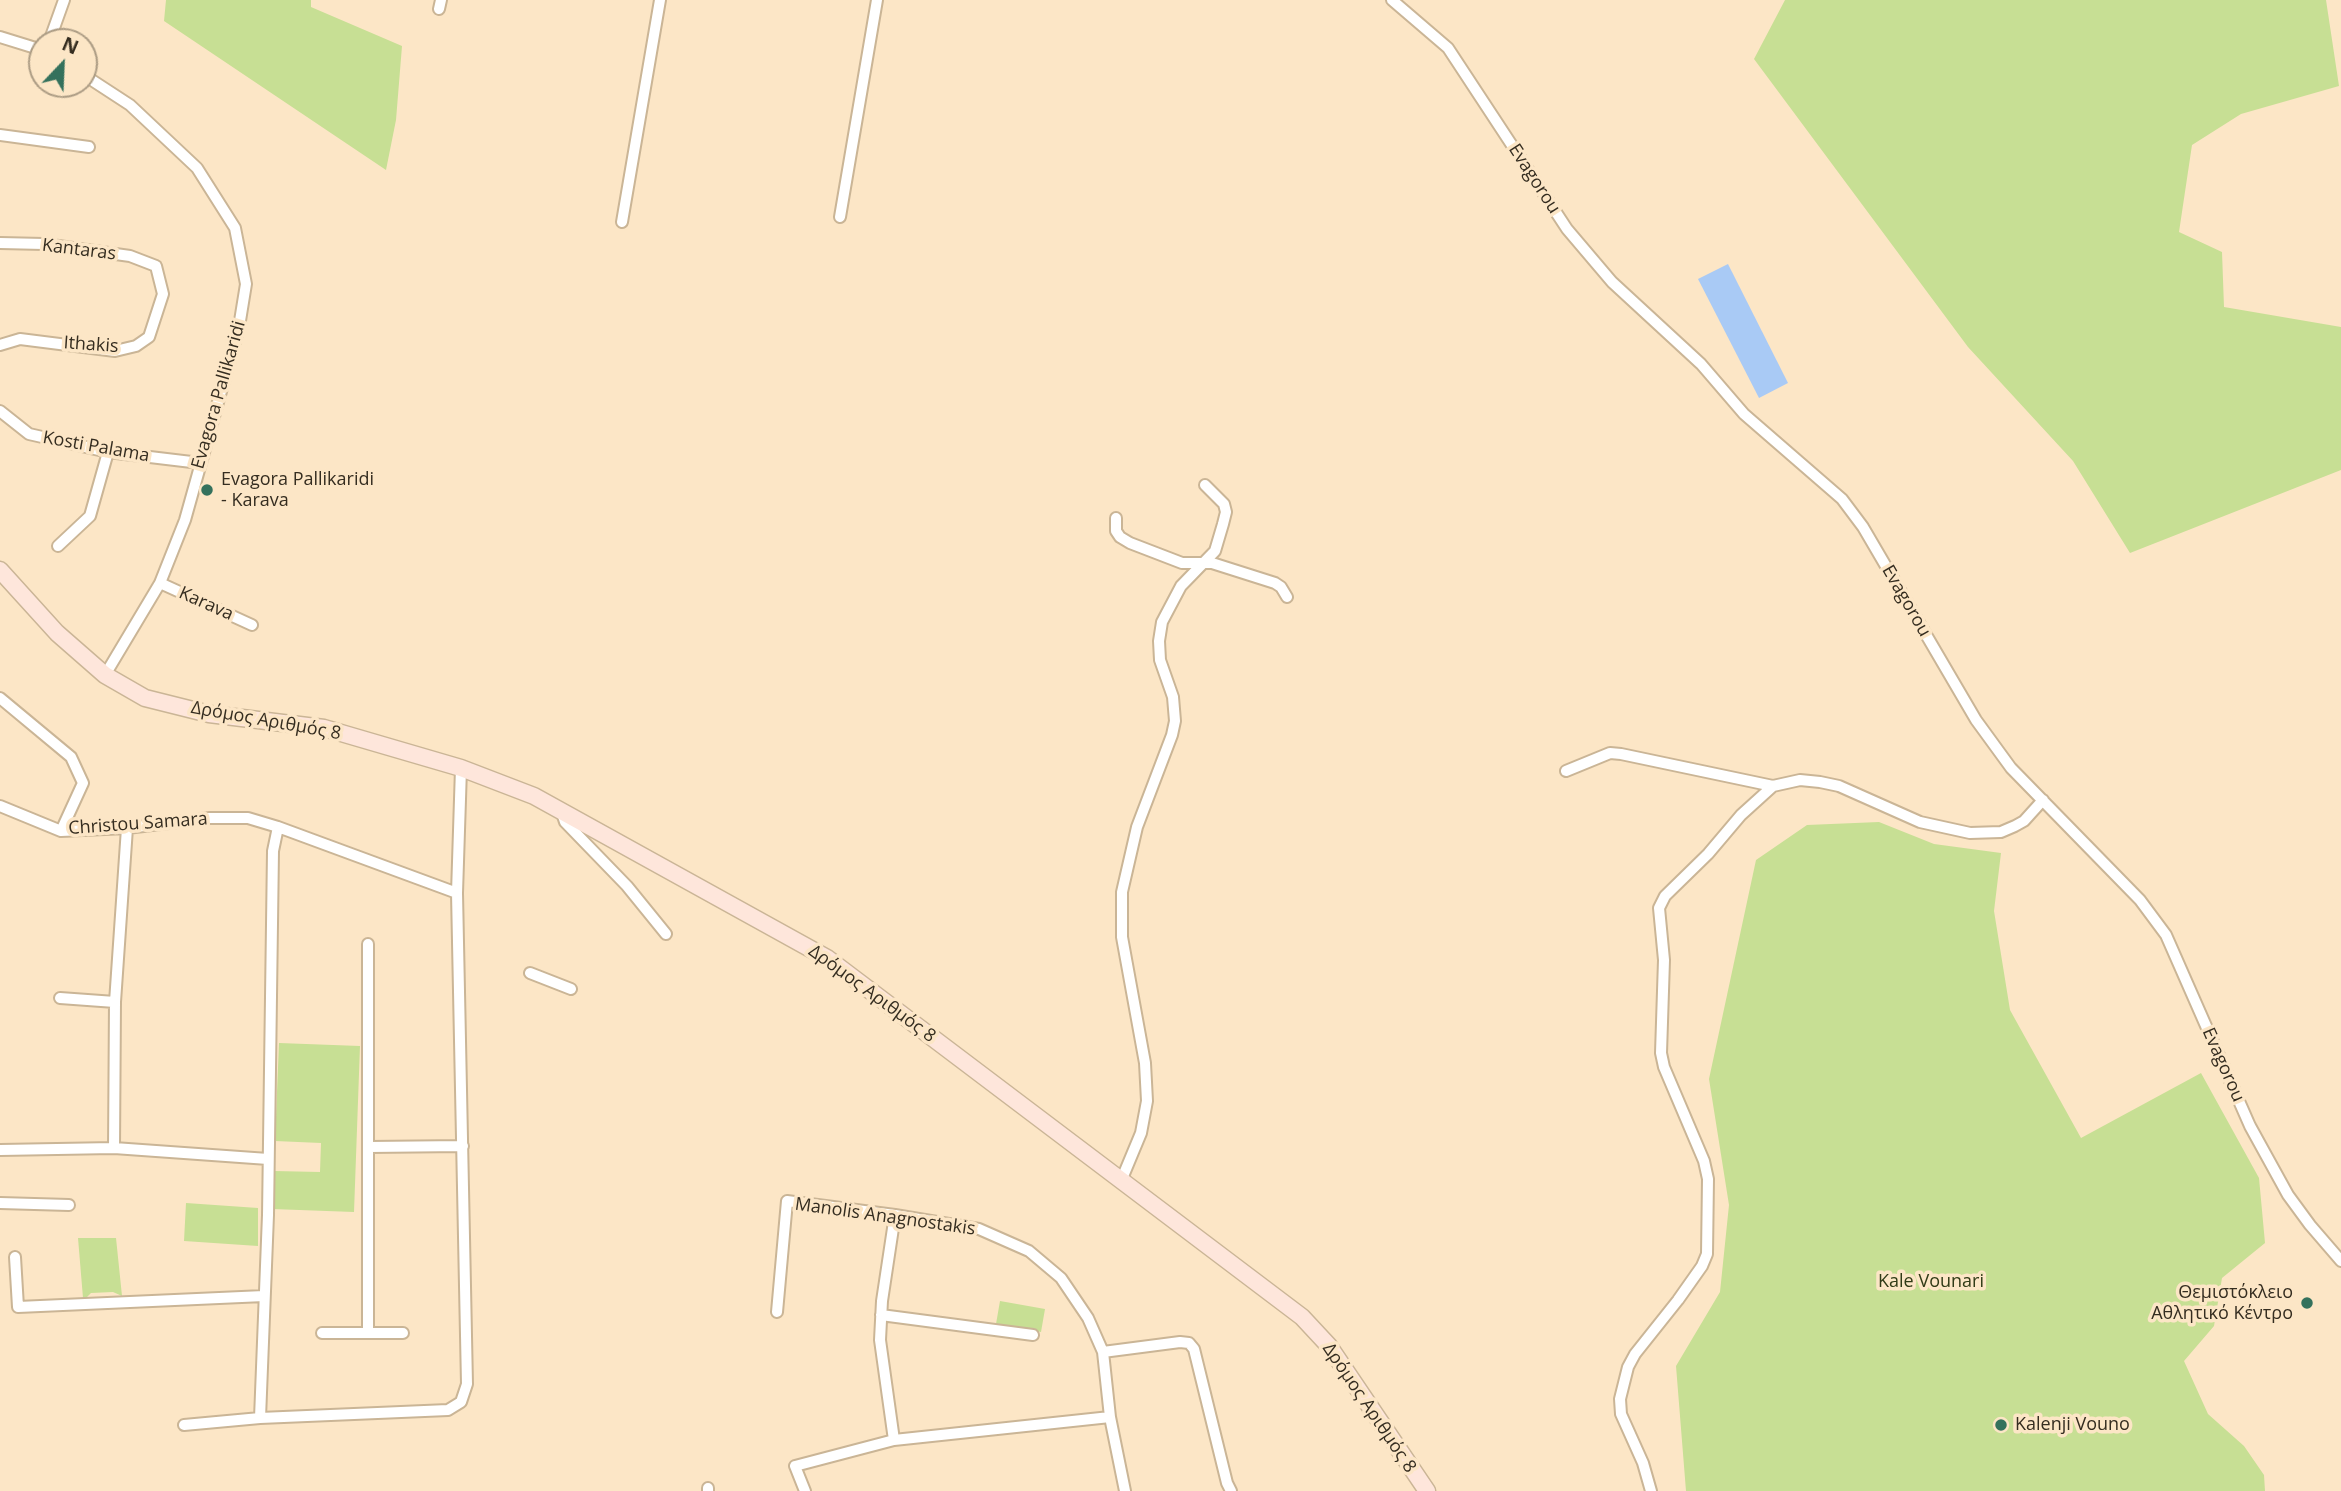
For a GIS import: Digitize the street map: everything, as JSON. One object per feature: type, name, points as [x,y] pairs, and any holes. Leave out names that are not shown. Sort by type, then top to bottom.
[{"type":"street","points":[[53,28],[64,0]]},
{"type":"street","points":[[622,222],[660,0]]},
{"type":"street","points":[[840,217],[877,0]]},
{"type":"street","name":"Evagorou","points":[[1392,0],[1448,48],[1567,229],[1612,282],[1701,364],[1744,414],[1842,499],[1863,527],[1976,720],[2011,768],[2140,900],[2166,935],[2250,1126],[2288,1195],[2341,1261]]},
{"type":"street","points":[[0,37],[28,46]]},
{"type":"street","name":"Evagora Pallikaridi","points":[[98,84],[130,105],[197,168],[235,228],[246,284],[239,327],[185,520],[160,583],[105,676]]},
{"type":"street","points":[[0,135],[89,147]]},
{"type":"street","name":"Kantaras","points":[[0,243],[44,244],[130,256],[156,266]]},
{"type":"street","name":"Ithakis","points":[[0,345],[20,339],[116,351],[136,346],[149,337],[163,294],[156,266]]},
{"type":"street","name":"Kosti Palama","points":[[0,411],[29,435],[108,452],[200,463]]},
{"type":"street","points":[[58,546],[90,516],[108,452]]},
{"type":"street","points":[[1121,1181],[1141,1133],[1147,1101],[1145,1063],[1122,937],[1122,892],[1137,827],[1175,721],[1173,697],[1160,660],[1162,622],[1181,586],[1215,551],[1226,512],[1224,504],[1205,485]]},
{"type":"street","points":[[1116,518],[1116,531],[1130,543],[1182,563],[1219,565],[1275,583],[1287,597]]},
{"type":"street","name":"Δρόμος Αριθμός 8","points":[[0,570],[57,633],[105,676],[145,698],[209,715],[324,728],[461,768],[534,796],[827,958],[1302,1317],[1329,1346],[1419,1488]]},
{"type":"street","name":"Karava","points":[[160,583],[251,625]]},
{"type":"street","points":[[0,698],[71,757],[83,783],[61,831]]},
{"type":"street","points":[[1566,771],[1610,753],[1773,786],[1800,780],[1839,786],[1920,822],[1970,833],[2001,832],[2015,827],[2043,800]]},
{"type":"street","points":[[184,1425],[260,1418],[448,1410],[461,1402],[467,1384],[457,893],[461,768]]},
{"type":"street","points":[[1651,1491],[1643,1463],[1621,1414],[1620,1399],[1628,1367],[1635,1354],[1702,1266],[1707,1254],[1708,1191],[1704,1161],[1664,1067],[1661,1053],[1664,960],[1659,908],[1665,896],[1708,854],[1741,815],[1773,786]]},
{"type":"street","name":"Christou Samara","points":[[0,806],[61,831],[127,828],[210,818],[248,818],[457,893]]},
{"type":"street","points":[[560,811],[565,822],[628,886],[666,934]]},
{"type":"street","points":[[260,1418],[273,851],[278,827]]},
{"type":"street","points":[[114,1148],[115,1002],[127,828]]},
{"type":"street","points":[[368,944],[368,1333]]},
{"type":"street","points":[[530,973],[571,989]]},
{"type":"street","points":[[60,998],[115,1002]]},
{"type":"street","points":[[369,1147],[463,1146]]},
{"type":"street","points":[[0,1150],[114,1148],[268,1159]]},
{"type":"street","name":"Manolis Anagnostakis","points":[[777,1312],[787,1201],[979,1229],[1029,1251],[1061,1278],[1088,1318],[1102,1352],[1110,1417],[1125,1491]]},
{"type":"street","points":[[0,1203],[68,1205]]},
{"type":"street","points":[[894,1440],[880,1340],[895,1215]]},
{"type":"street","points":[[15,1257],[18,1307],[264,1296]]},
{"type":"street","points":[[881,1315],[1033,1335]]},
{"type":"street","points":[[322,1333],[403,1333]]},
{"type":"street","points":[[1102,1352],[1180,1342],[1189,1343],[1195,1349],[1231,1491]]},
{"type":"street","points":[[805,1491],[795,1466],[894,1440],[1110,1417]]},
{"type":"green space","points":[[166,0],[311,0],[311,7],[402,46],[396,120],[386,170],[164,21]]},
{"type":"green space","points":[[1785,0],[2326,0],[2339,86],[2241,114],[2192,145],[2179,232],[2222,252],[2224,307],[2341,327],[2341,470],[2130,553],[2073,461],[1968,347],[1754,59]]},
{"type":"green space","name":"Kale Vounari","points":[[1879,822],[1934,844],[2001,853],[1994,911],[2010,1010],[2081,1138],[2201,1073],[2259,1178],[2265,1243],[2222,1278],[2214,1326],[2184,1361],[2208,1414],[2244,1446],[2264,1475],[2265,1491],[1686,1491],[1676,1366],[1720,1292],[1729,1205],[1709,1079],[1756,860],[1807,825]]},
{"type":"green space","points":[[279,1043],[360,1046],[354,1212],[272,1209],[274,1171],[320,1172],[321,1143],[275,1141]]},
{"type":"green space","points":[[186,1203],[258,1208],[258,1246],[184,1241]]},
{"type":"green space","points":[[78,1238],[116,1238],[122,1296],[113,1292],[91,1293],[83,1298]]},
{"type":"green space","points":[[1000,1301],[1045,1309],[1041,1332],[996,1324]]},
{"type":"water","points":[[1728,264],[1788,383],[1759,398],[1698,279]]},
{"type":"place","name":"Evagora Pallikaridi - Karava","points":[[207,490]]},
{"type":"place","name":"Θεμιστόκλειο Αθλητικό Κέντρο","points":[[2307,1303]]},
{"type":"place","name":"Kalenji Vouno","points":[[2001,1425]]}]
